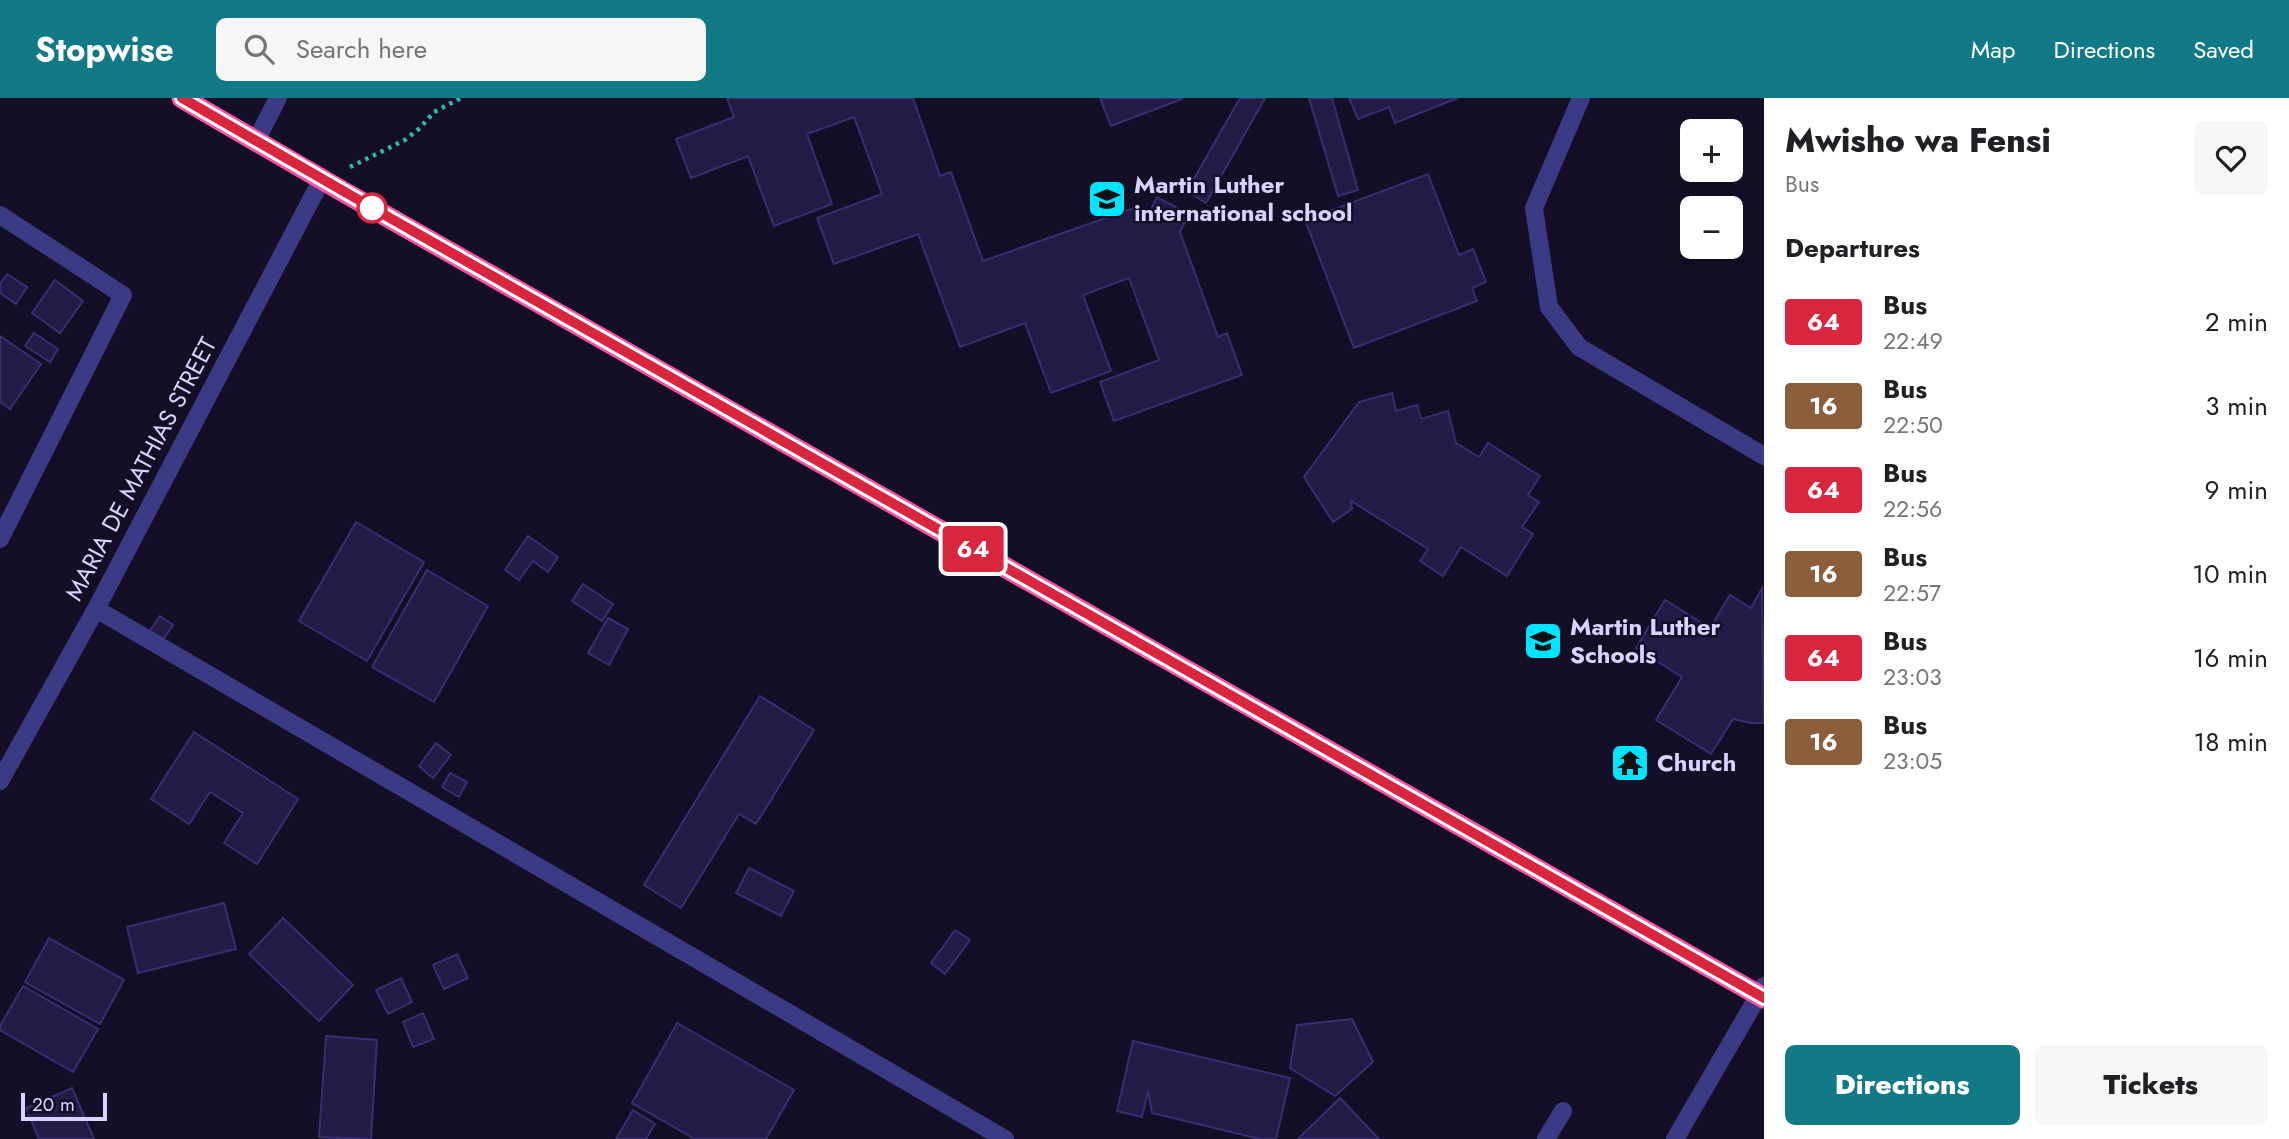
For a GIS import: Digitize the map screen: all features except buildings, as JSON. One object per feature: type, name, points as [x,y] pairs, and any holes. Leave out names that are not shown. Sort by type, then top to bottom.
[{"type":"highway","points":[[182,98],[1762,993]]},
{"type":"street","points":[[256,141],[278,98]]},
{"type":"street","points":[[1581,98],[1534,208],[1549,307],[1579,347],[1764,456]]},
{"type":"street","name":"MARIA DE MATHIAS STREET","points":[[0,781],[96,608],[322,179]]},
{"type":"street","points":[[0,215],[123,295],[0,538]]},
{"type":"street","points":[[96,608],[1005,1139]]},
{"type":"street","points":[[1675,1139],[1762,993]]},
{"type":"street","points":[[1546,1139],[1563,1111]]},
{"type":"path","points":[[322,179],[376,156],[405,140],[434,112],[461,98]]},
{"type":"bus line","name":"64","points":[[182,98],[1764,998]]},
{"type":"place","name":"Martin Luther international school","points":[[1107,199]]},
{"type":"place","name":"Martin Luther Schools","points":[[1543,641]]},
{"type":"place","name":"Church","points":[[1630,763]]}]
